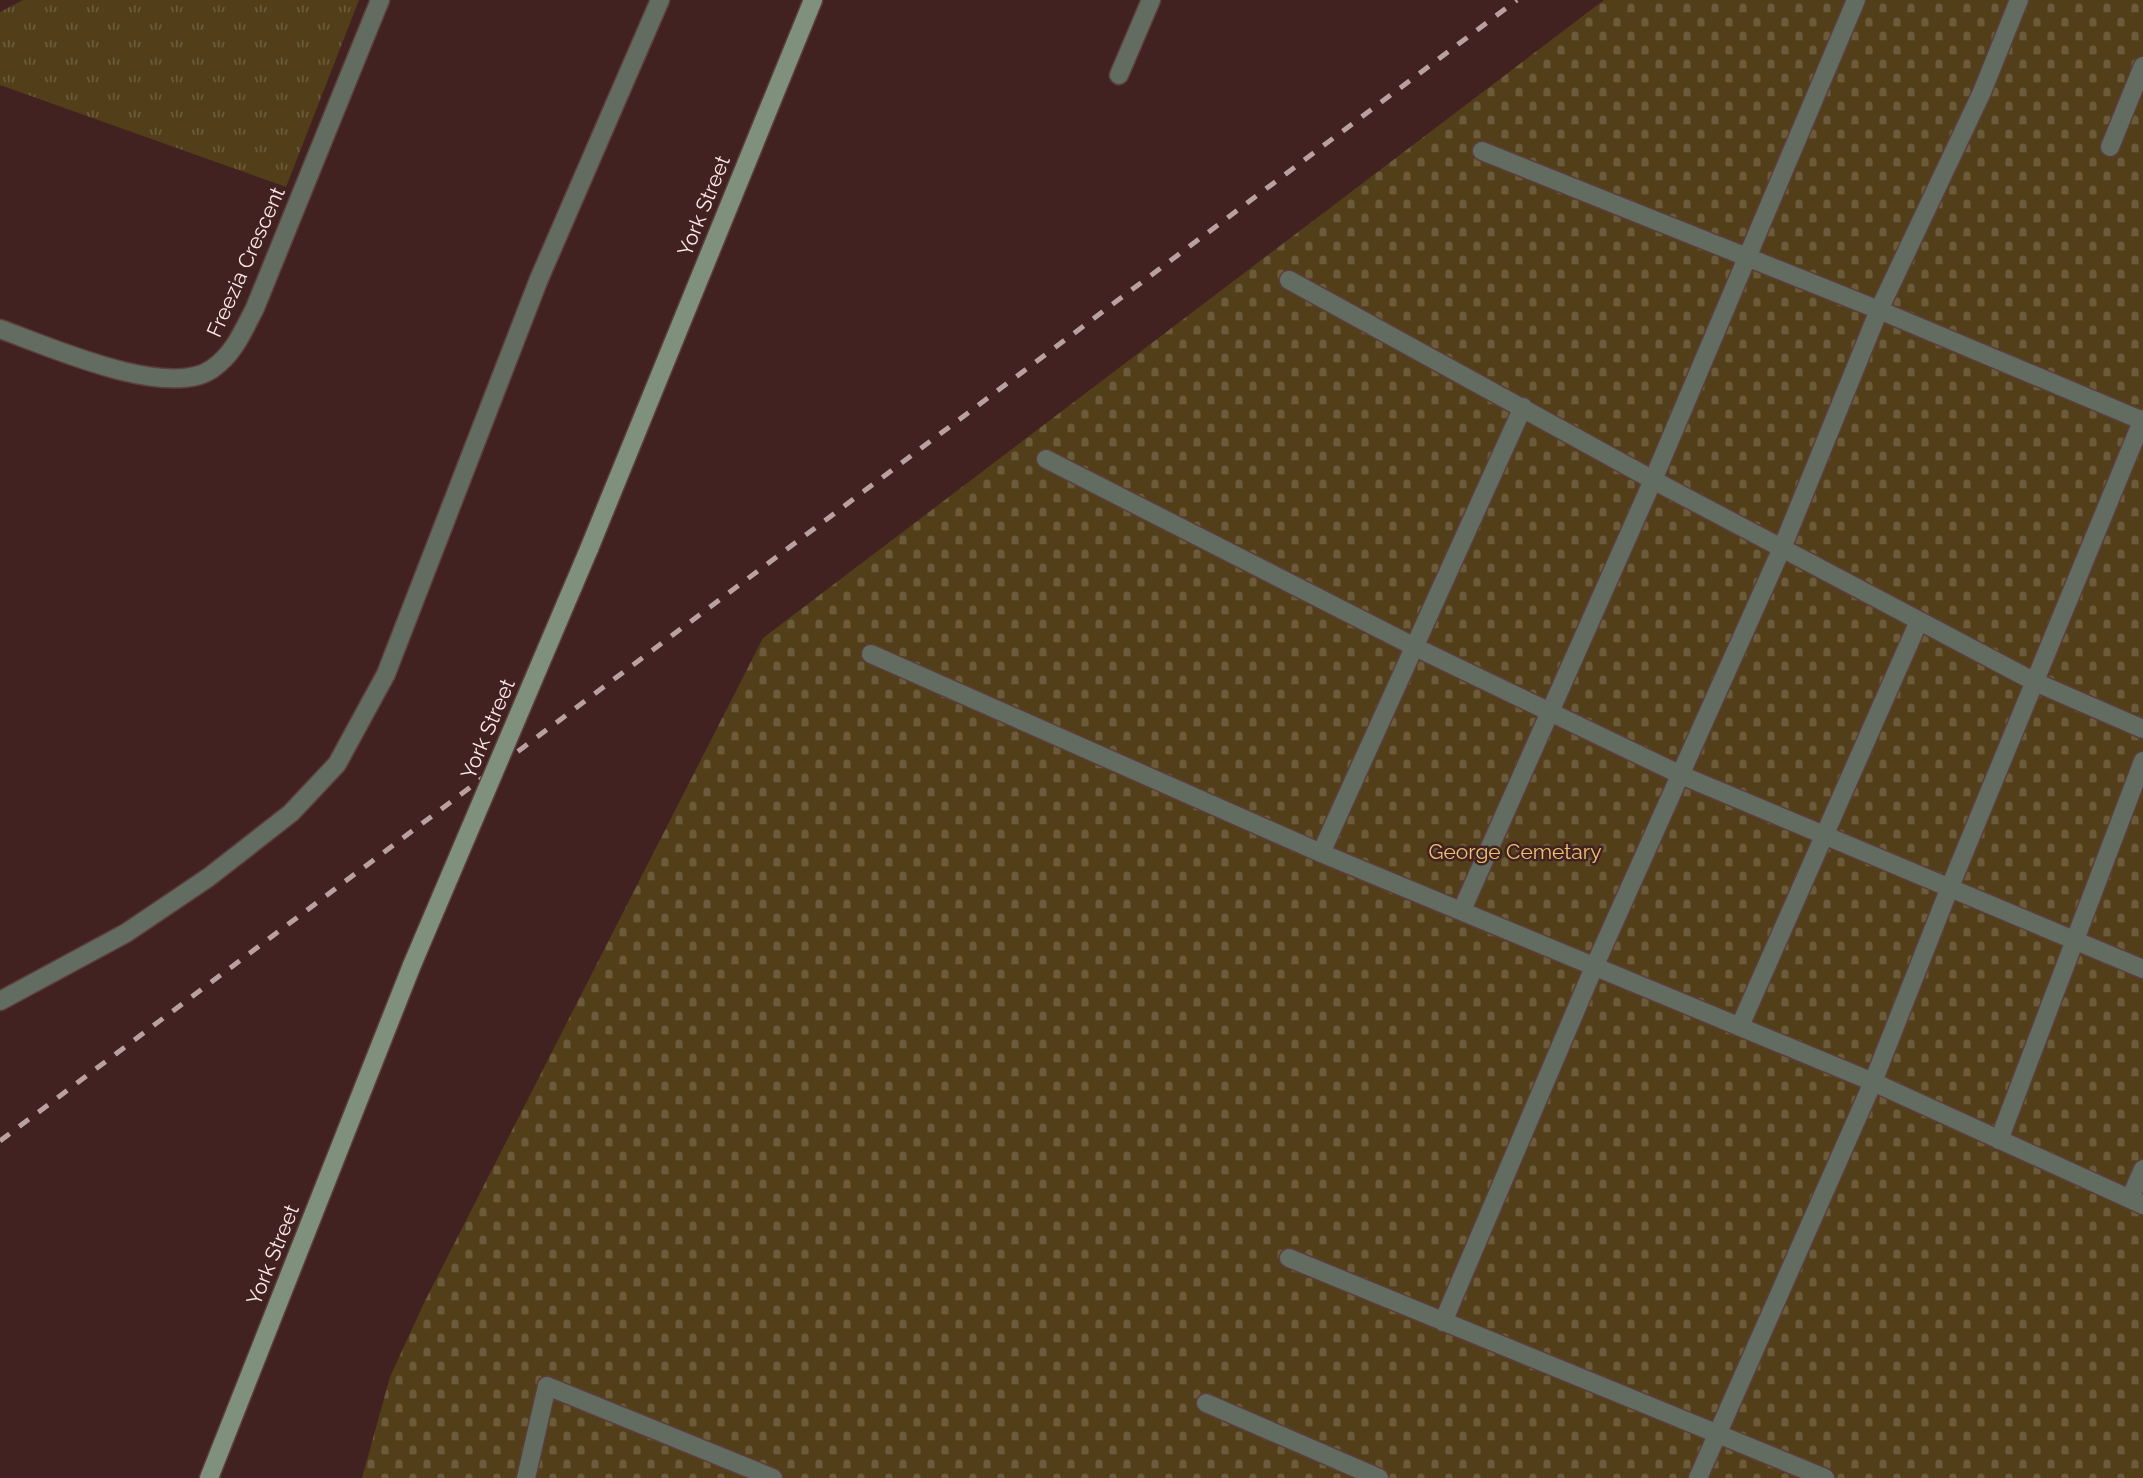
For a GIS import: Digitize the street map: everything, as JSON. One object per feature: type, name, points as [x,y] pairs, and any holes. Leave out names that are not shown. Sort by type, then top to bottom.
[{"type":"main road","name":"York Street","points":[[209,1478],[412,965],[589,549],[813,0]]},
{"type":"street","name":"Freezia Crescent","points":[[0,328],[79,357],[152,378],[192,378],[222,362],[234,349],[255,308],[380,0]]},
{"type":"street","points":[[0,1001],[126,933],[209,877],[291,813],[337,764],[386,674],[539,279],[660,0]]},
{"type":"street","points":[[1119,75],[1151,0]]},
{"type":"street","points":[[1462,910],[1653,480],[1856,0]]},
{"type":"street","points":[[1443,1322],[1595,965],[1782,548],[1879,310],[1982,92],[2019,0]]},
{"type":"street","points":[[2110,147],[2143,66]]},
{"type":"street","points":[[1482,151],[1879,310],[2143,420],[1950,887],[1873,1082],[1699,1478]]},
{"type":"street","points":[[1289,280],[1653,480],[2035,682],[2143,729]]},
{"type":"street","points":[[1321,853],[1523,407]]},
{"type":"street","points":[[1046,459],[1415,647],[1681,775],[2143,969]]},
{"type":"street","points":[[1740,1026],[1919,621]]},
{"type":"street","points":[[871,654],[1321,853],[1873,1082],[2137,1202],[2143,1169]]},
{"type":"street","points":[[1999,1140],[2143,761]]},
{"type":"street","points":[[1289,1258],[1825,1478]]},
{"type":"street","points":[[526,1478],[547,1386],[773,1478]]},
{"type":"street","points":[[1206,1403],[1379,1478]]},
{"type":"green space","points":[[23,0],[359,0],[286,187],[0,85],[0,12]]},
{"type":"green space","name":"George Cemetary","points":[[1604,0],[2143,0],[2143,1478],[362,1478],[390,1377],[424,1303],[763,638]]},
{"type":"railway","points":[[0,1141],[1517,0]]}]
